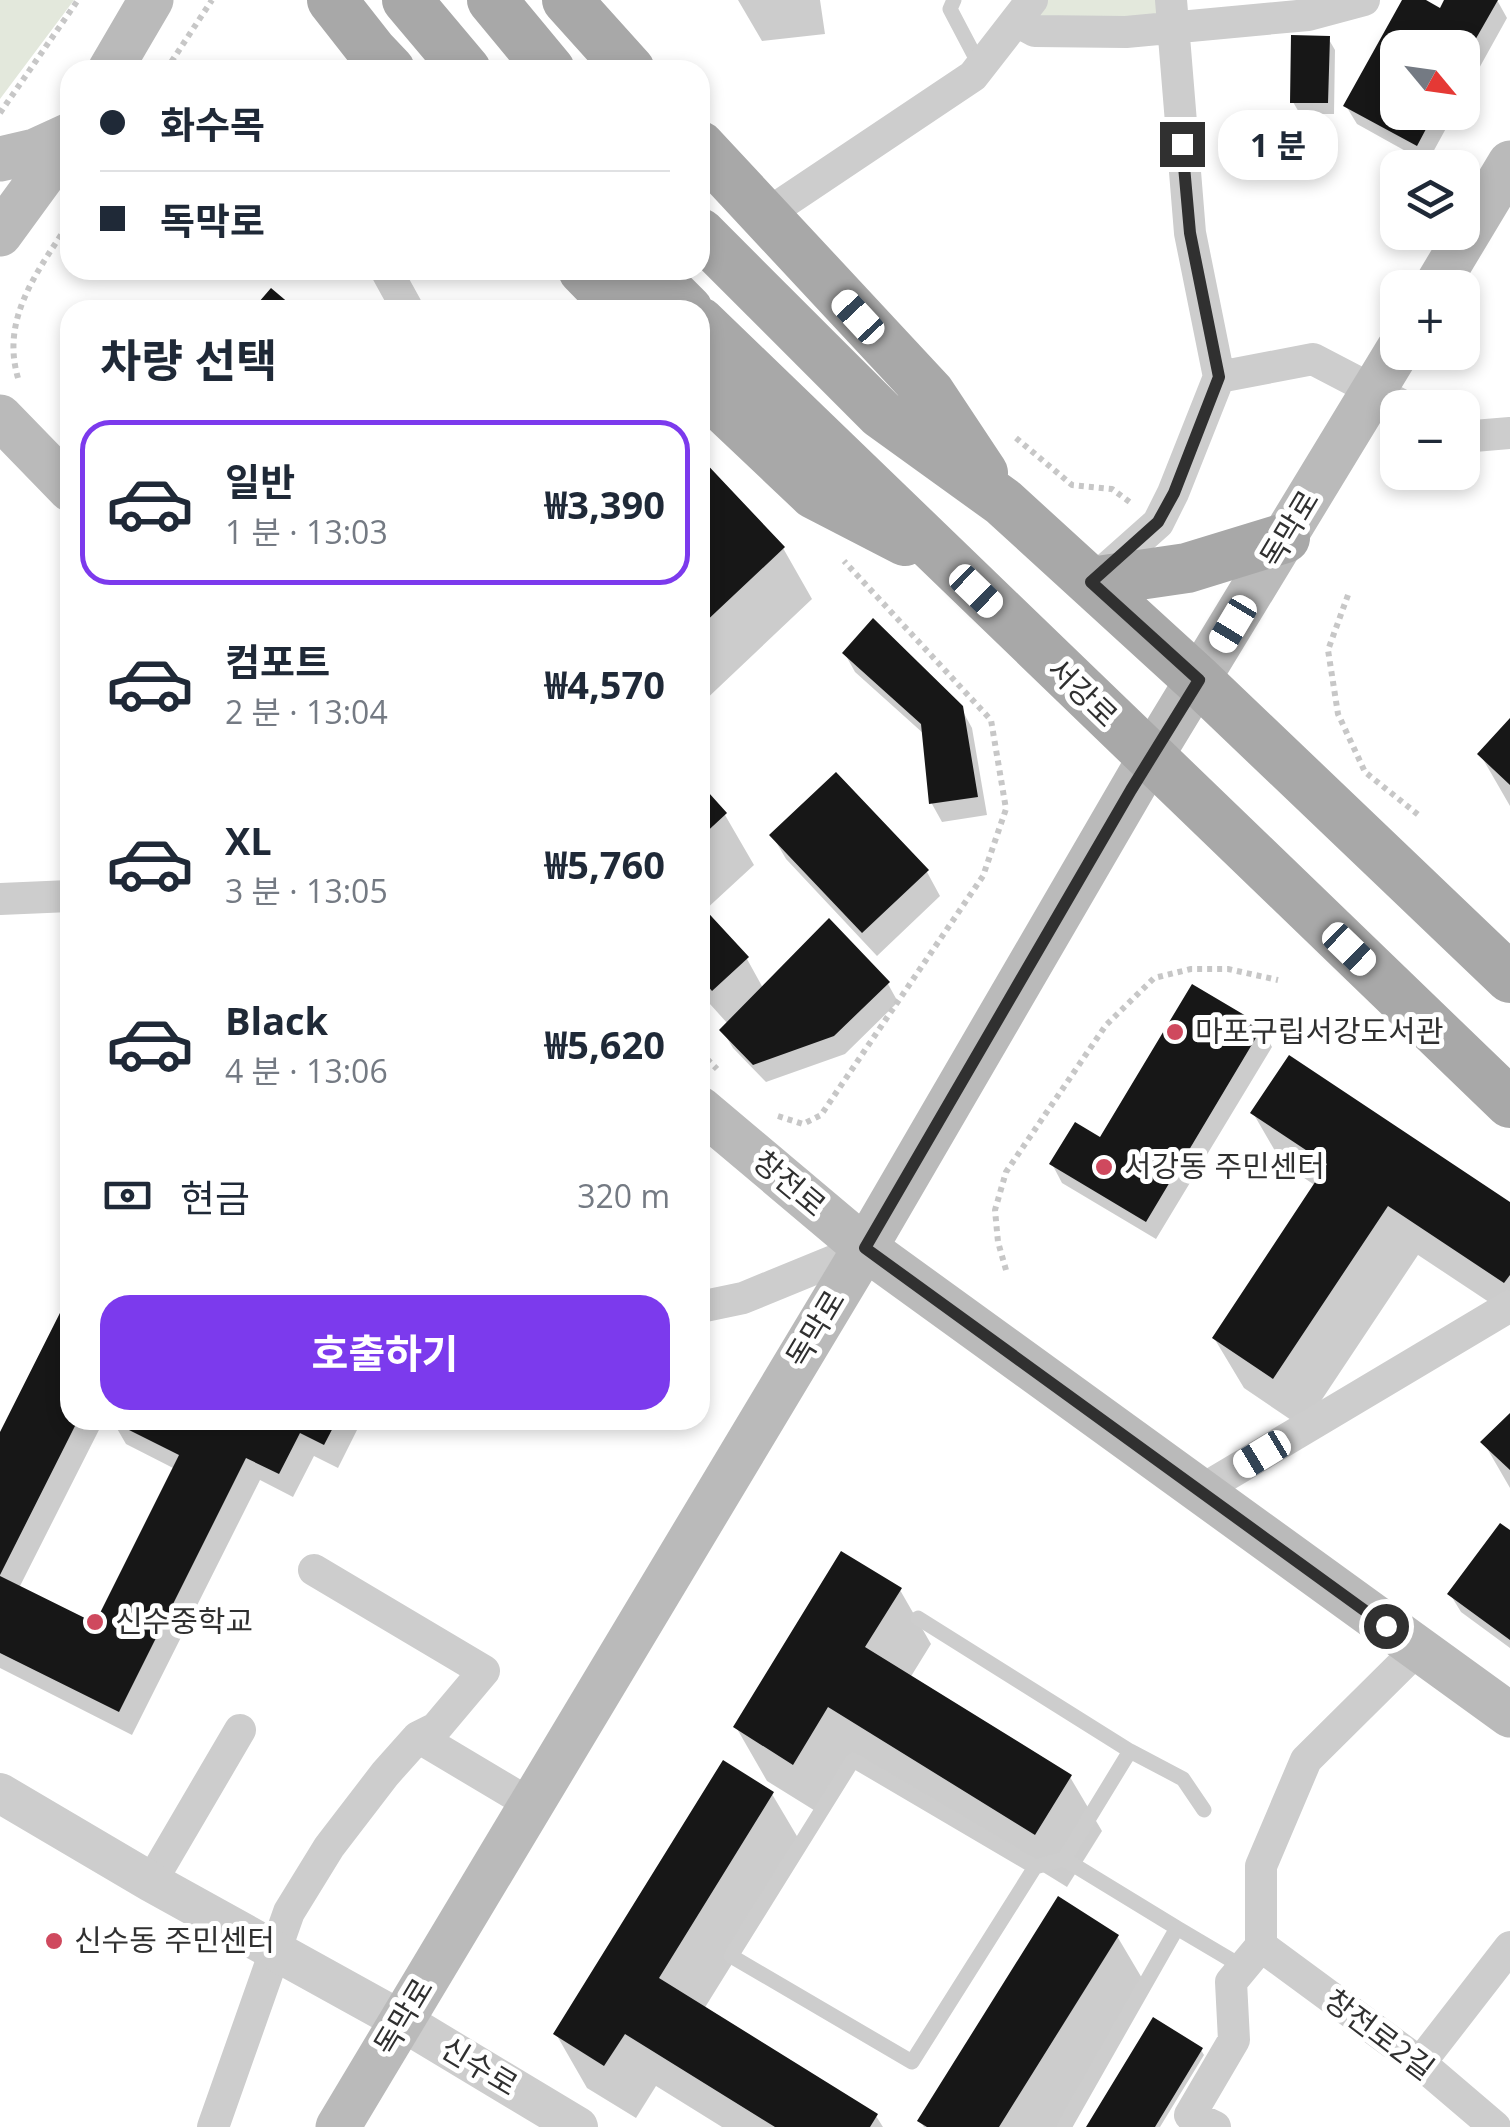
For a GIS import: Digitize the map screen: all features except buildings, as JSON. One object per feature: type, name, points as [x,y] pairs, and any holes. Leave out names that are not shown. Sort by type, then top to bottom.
[{"type":"main road","points":[[116,60],[151,0]]},
{"type":"main road","points":[[332,0],[370,60]]},
{"type":"main road","points":[[407,0],[458,60]]},
{"type":"main road","points":[[492,0],[542,60]]},
{"type":"main road","points":[[566,0],[621,60]]},
{"type":"main road","points":[[0,159],[60,140]]},
{"type":"main road","points":[[0,234],[60,150]]},
{"type":"main road","points":[[710,157],[930,393],[1003,502]]},
{"type":"main road","points":[[1446,270],[1510,163]]},
{"type":"main road","points":[[710,243],[881,414],[1003,502],[1199,680],[1510,978]]},
{"type":"main road","points":[[593,280],[612,300]]},
{"type":"main road","points":[[658,280],[678,300]]},
{"type":"main road","name":"서강로","points":[[710,349],[719,373],[842,458],[1510,1102]]},
{"type":"main road","points":[[10,401],[60,474]]},
{"type":"main road","name":"독막로","points":[[338,2127],[865,1248],[1150,758],[1284,538],[1380,411]]},
{"type":"main road","points":[[1091,582],[1187,568],[1284,538]]},
{"type":"main road","name":"창전로","points":[[713,1094],[865,1248],[1510,1716]]},
{"type":"street","points":[[764,216],[973,76],[1024,10],[1035,30],[1126,32],[1172,13],[1223,24],[1308,15],[1364,0]]},
{"type":"street","points":[[1091,582],[1158,522],[1174,493],[1219,377],[1190,233],[1172,13]]},
{"type":"street","points":[[1219,377],[1312,360],[1380,393]]},
{"type":"street","points":[[1480,436],[1510,433]]},
{"type":"street","points":[[0,900],[60,897]]},
{"type":"street","points":[[710,1304],[743,1298],[865,1248]]},
{"type":"street","points":[[1200,1491],[1510,1306]]},
{"type":"street","points":[[213,2127],[289,1912],[329,1846],[385,1774],[418,1737],[436,1728],[484,1671],[314,1570]]},
{"type":"street","points":[[1196,2123],[1234,2040],[1231,1982],[1252,1956],[1260,1866],[1306,1760],[1418,1648]]},
{"type":"street","points":[[152,1882],[240,1730]]},
{"type":"street","points":[[418,1737],[532,1805]]},
{"type":"street","name":"신수로","points":[[0,1793],[402,2021],[578,2127]]},
{"type":"street","points":[[1420,2064],[1510,1947]]},
{"type":"street","name":"창전로2길","points":[[1252,1956],[1420,2064],[1495,2127]]},
{"type":"lane","points":[[954,0],[950,9],[980,66]]},
{"type":"lane","points":[[918,1618],[1183,1779],[1204,1810]]},
{"type":"lane","points":[[1035,1867],[852,1760],[731,1956],[912,2062],[1035,1867],[1064,1859],[1130,1750]]},
{"type":"lane","points":[[1064,1859],[1177,1928],[1252,1956]]},
{"type":"lane","points":[[1064,2127],[1177,1928]]},
{"type":"path","points":[[0,114],[78,0]]},
{"type":"path","points":[[173,60],[212,0]]},
{"type":"path","points":[[10,401],[13,324],[30,284],[60,237]]},
{"type":"path","points":[[768,1109],[783,1119],[803,1124],[821,1116],[983,876],[1006,809],[990,720],[840,556]]},
{"type":"path","points":[[1348,595],[1328,650],[1338,714],[1365,772],[1421,817]]},
{"type":"path","points":[[1006,1270],[995,1210],[1006,1172],[1106,1026],[1154,978],[1191,969],[1228,970],[1278,980]]},
{"type":"shaded area","points":[[0,0],[74,0],[0,99]]},
{"type":"shaded area","points":[[1043,0],[1163,0],[1164,18],[1029,19]]},
{"type":"place","name":"마포구립서강도서관","points":[[1175,1032]]},
{"type":"place","name":"서강동 주민센터","points":[[1104,1167]]},
{"type":"place","name":"신수중학교","points":[[95,1622]]},
{"type":"place","name":"신수동 주민센터","points":[[54,1941]]},
{"type":"route","points":[[1182,144],[1190,233],[1219,377],[1174,493],[1158,522],[1091,582],[1199,680],[865,1248],[1386,1626]]}]
